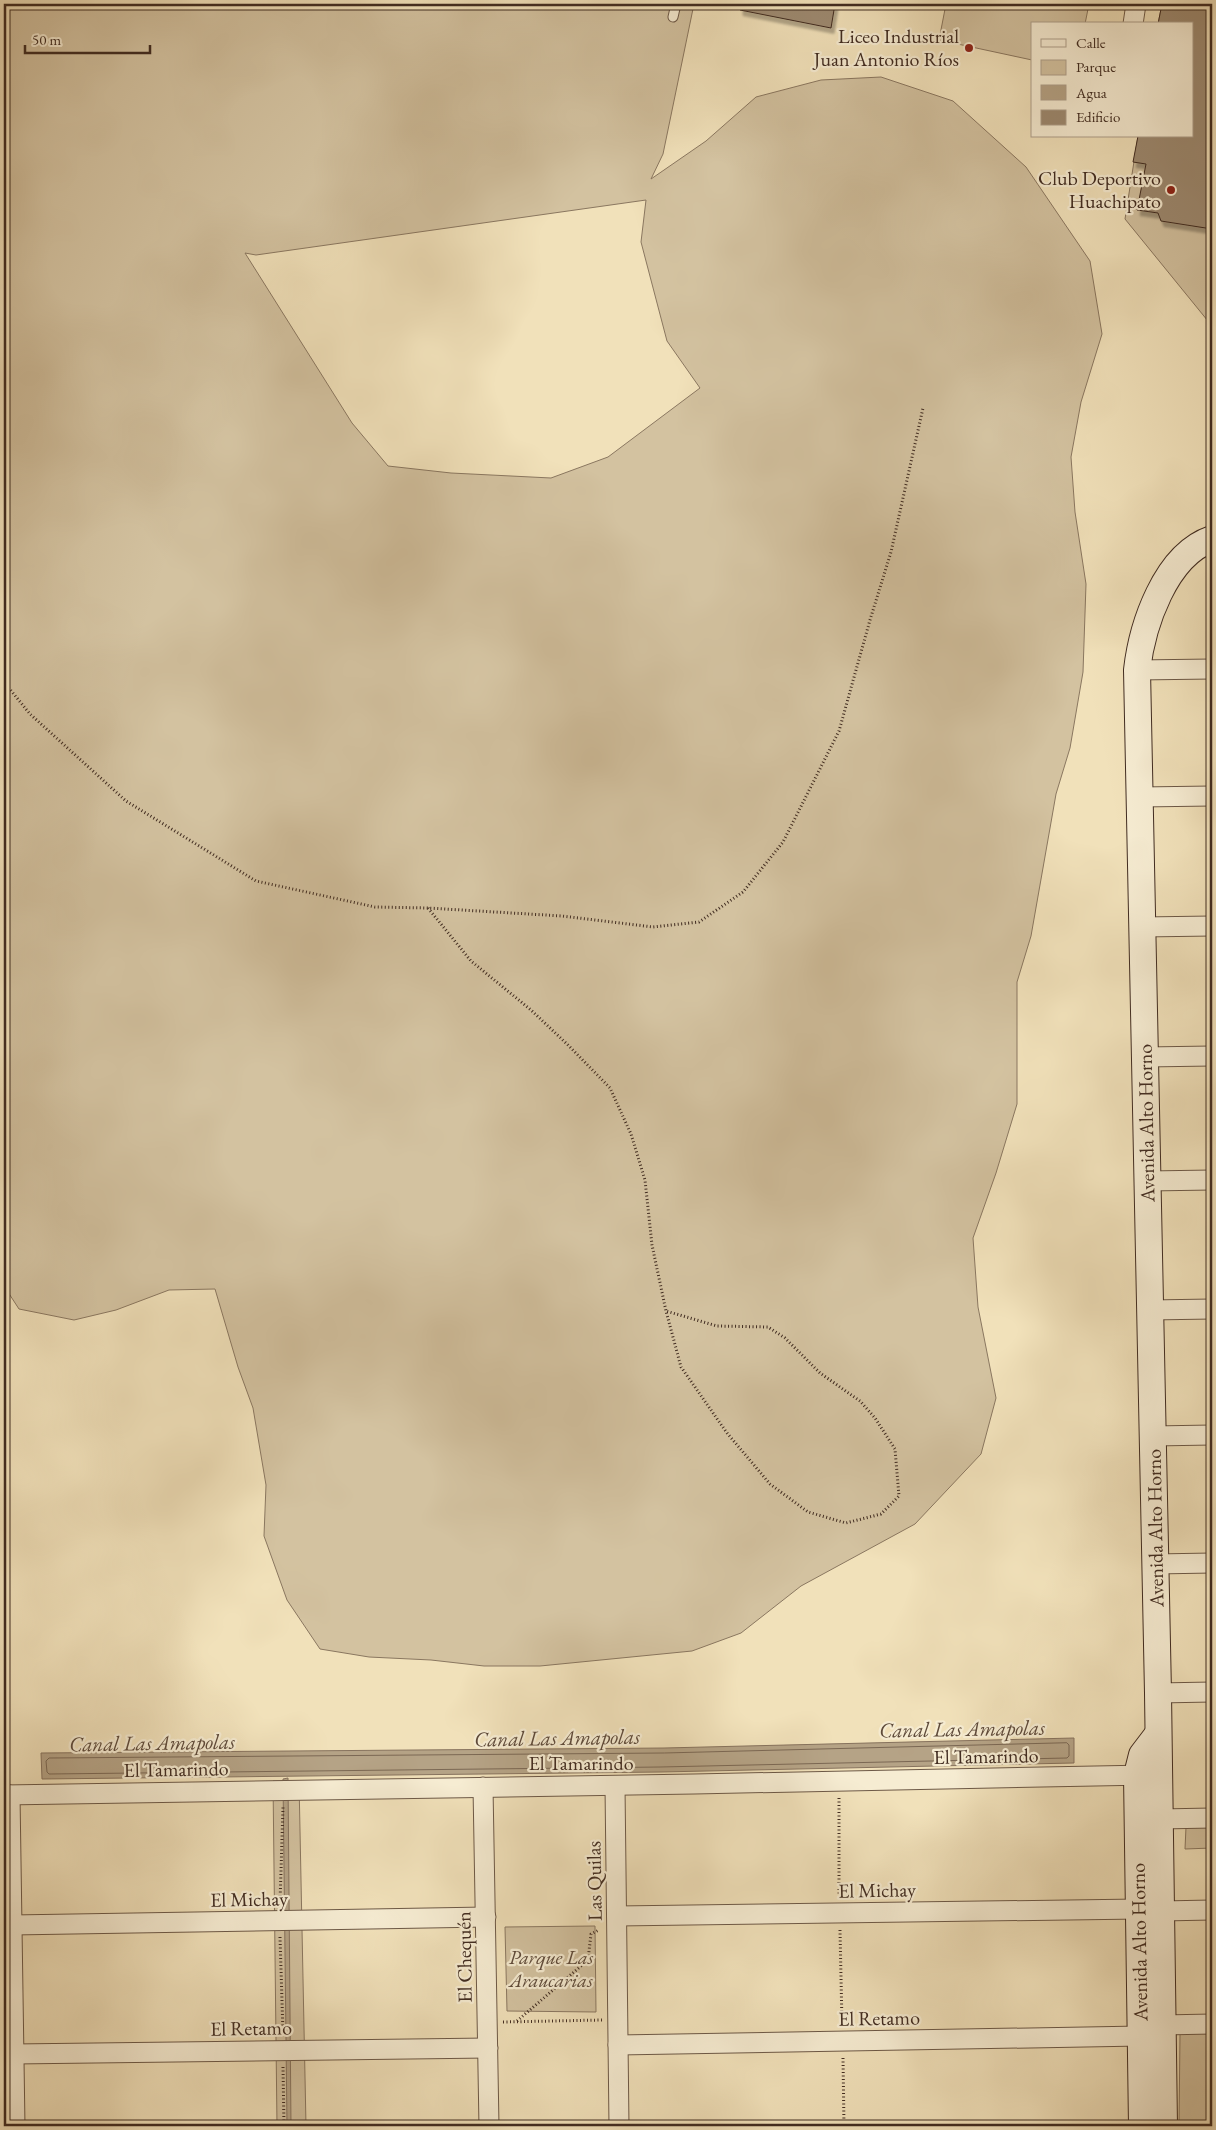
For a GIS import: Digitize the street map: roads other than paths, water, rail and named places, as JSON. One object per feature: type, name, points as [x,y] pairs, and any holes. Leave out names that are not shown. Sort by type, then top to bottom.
[{"type":"street","points":[[1133,22],[1136,4]]},
{"type":"street","name":"Avenida Alto Horno","points":[[1142,2126],[1151,2030],[1148,1775],[1158,1734],[1158,1693],[1137,670],[1143,634],[1157,598],[1176,568],[1187,555],[1199,545],[1212,539]]},
{"type":"street","points":[[1137,670],[1212,669]]},
{"type":"street","points":[[1140,797],[1212,796]]},
{"type":"street","points":[[1142,927],[1212,926]]},
{"type":"street","points":[[1145,1057],[1212,1056]]},
{"type":"street","points":[[1148,1181],[1212,1180]]},
{"type":"street","points":[[1150,1310],[1212,1309]]},
{"type":"street","points":[[1153,1436],[1212,1435]]},
{"type":"street","points":[[1155,1564],[1212,1563]]},
{"type":"street","points":[[1158,1693],[1212,1692]]},
{"type":"street","name":"Avenida Alto Horno","points":[[1148,1775],[1160,1819],[1150,1910]]},
{"type":"street","name":"El Tamarindo","points":[[7,1795],[483,1786],[615,1786],[1148,1775]]},
{"type":"street","name":"El Chequén","points":[[483,1786],[489,2126]]},
{"type":"street","name":"Las Quilas","points":[[615,1786],[619,2126]]},
{"type":"street","points":[[7,1795],[12,1925],[15,2126]]},
{"type":"street","points":[[1160,1819],[1212,1818]]},
{"type":"street","name":"El Michay","points":[[617,1924],[840,1913],[1212,1910]]},
{"type":"street","name":"El Michay","points":[[12,1925],[486,1917]]},
{"type":"street","name":"El Retamo","points":[[618,2045],[842,2041],[1151,2030],[1212,2024]]},
{"type":"street","name":"Avenida Alto Horno","points":[[1151,2030],[1164,2126]]},
{"type":"street","name":"El Retamo","points":[[14,2054],[488,2048]]},
{"type":"lane","points":[[673,17],[676,4]]},
{"type":"water","points":[[1074,1738],[1074,1763],[661,1772],[42,1779],[41,1753],[664,1748]]},
{"type":"water","points":[[288,1778],[291,2126],[287,2126],[283,1779]]},
{"type":"place","name":"Liceo Industrial Juan Antonio Ríos","points":[[969,48]]},
{"type":"place","name":"Club Deportivo Huachipato","points":[[1171,190]]},
{"type":"water label","name":"Canal Las Amapolas","points":[[962,1729]]},
{"type":"water label","name":"Canal Las Amapolas","points":[[557,1738]]},
{"type":"water label","name":"Canal Las Amapolas","points":[[152,1743]]},
{"type":"park label","name":"Parque Las Araucarias","points":[[551,1968]]}]
